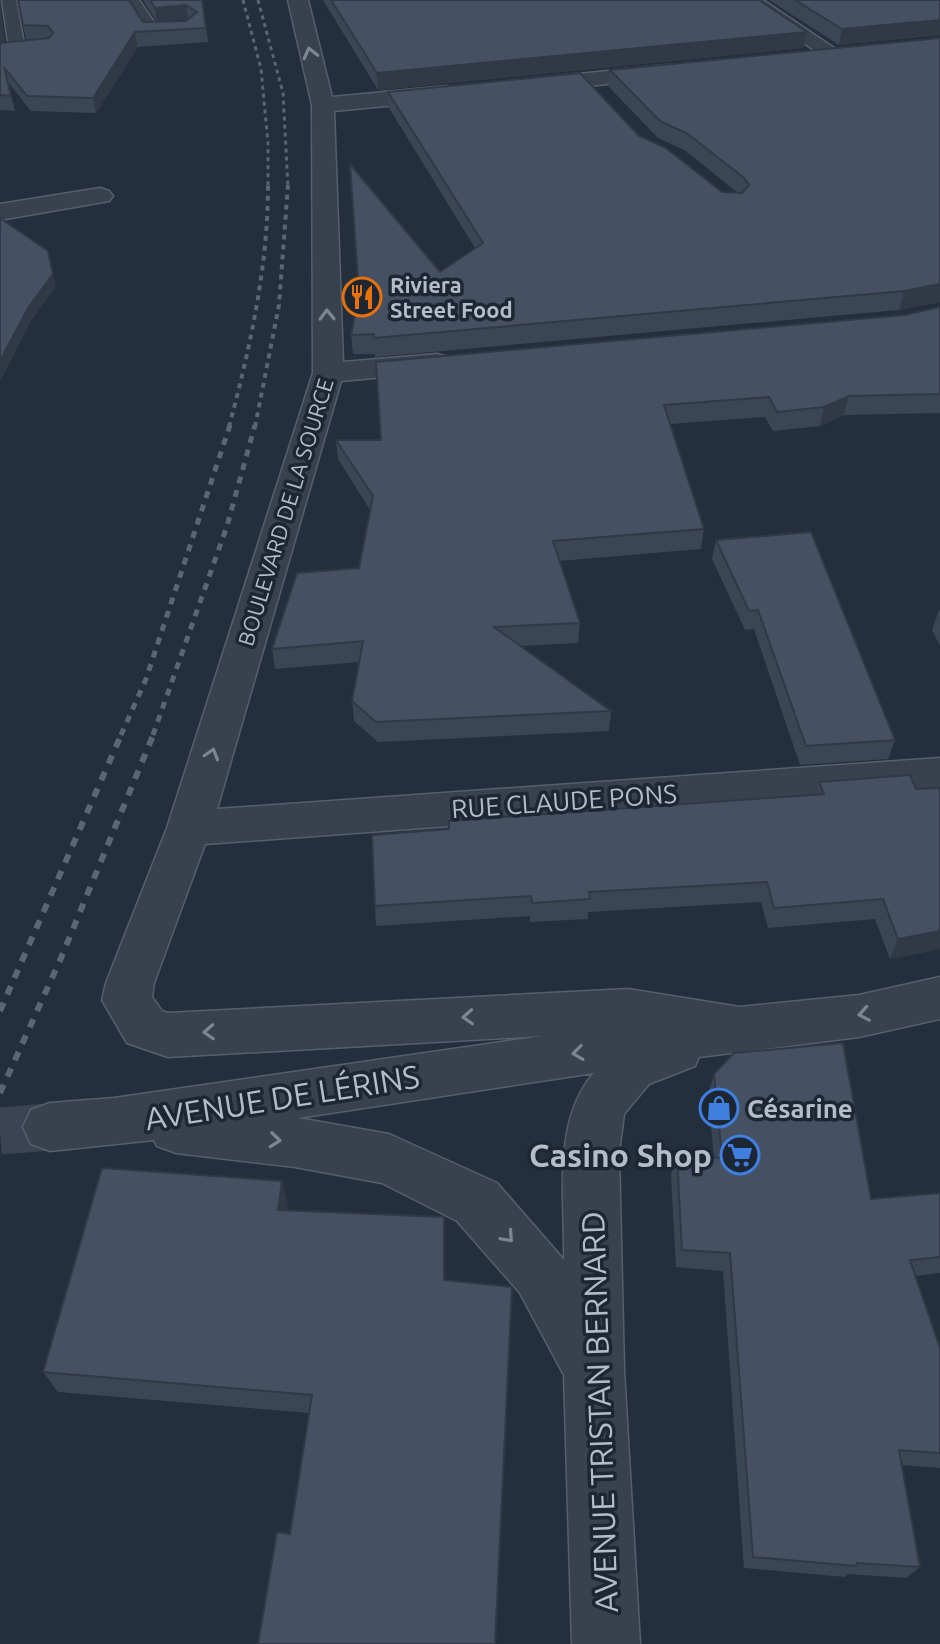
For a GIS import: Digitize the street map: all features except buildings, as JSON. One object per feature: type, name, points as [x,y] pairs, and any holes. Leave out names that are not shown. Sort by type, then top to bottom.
[{"type":"street","name":"BOULEVARD DE LA SOURCE","points":[[189,828],[328,373],[323,105],[298,0]]},
{"type":"street","points":[[750,0],[840,53],[802,57]]},
{"type":"street","points":[[8,49],[43,47]]},
{"type":"street","points":[[509,87],[694,69]]},
{"type":"street","points":[[586,80],[607,102]]},
{"type":"street","points":[[323,105],[462,92]]},
{"type":"street","points":[[0,212],[100,196]]},
{"type":"street","points":[[328,373],[471,360]]},
{"type":"street","name":"RUE CLAUDE PONS","points":[[189,828],[940,774]]},
{"type":"street","name":"AVENUE DE LÉRINS","points":[[189,828],[130,983],[127,1000],[145,1028],[168,1035],[628,1010],[740,1029]]},
{"type":"street","name":"AVENUE DE LÉRINS","points":[[114,1122],[740,1029],[859,1016],[940,998]]},
{"type":"street","name":"AVENUE TRISTAN BERNARD","points":[[606,1644],[594,1370],[592,1152],[599,1105],[631,1068],[740,1029]]},
{"type":"street","points":[[50,1127],[114,1122]]},
{"type":"street","name":"AVENUE DE LÉRINS","points":[[114,1122],[295,1142],[389,1159],[477,1202],[540,1273],[594,1370]]},
{"type":"lane","points":[[8,49],[9,0]]},
{"type":"lane","points":[[132,0],[151,30],[188,27]]},
{"type":"tunnel","points":[[0,1131],[50,1127]]},
{"type":"railway","points":[[243,0],[261,69],[268,143],[268,185]]},
{"type":"railway","points":[[258,0],[283,93],[288,186]]},
{"type":"railway","points":[[229,427],[256,307],[265,246],[268,185]]},
{"type":"railway","points":[[255,427],[279,305],[288,186]]},
{"type":"railway","points":[[121,735],[146,679],[230,425]]},
{"type":"railway","points":[[153,735],[227,526],[255,425]]},
{"type":"railway","points":[[0,1011],[122,733]]},
{"type":"railway","points":[[0,1093],[61,958],[154,733]]},
{"type":"place","name":"Riviera Street Food","points":[[362,297]]},
{"type":"place","name":"Césarine","points":[[719,1108]]},
{"type":"place","name":"Casino Shop","points":[[740,1155]]}]
